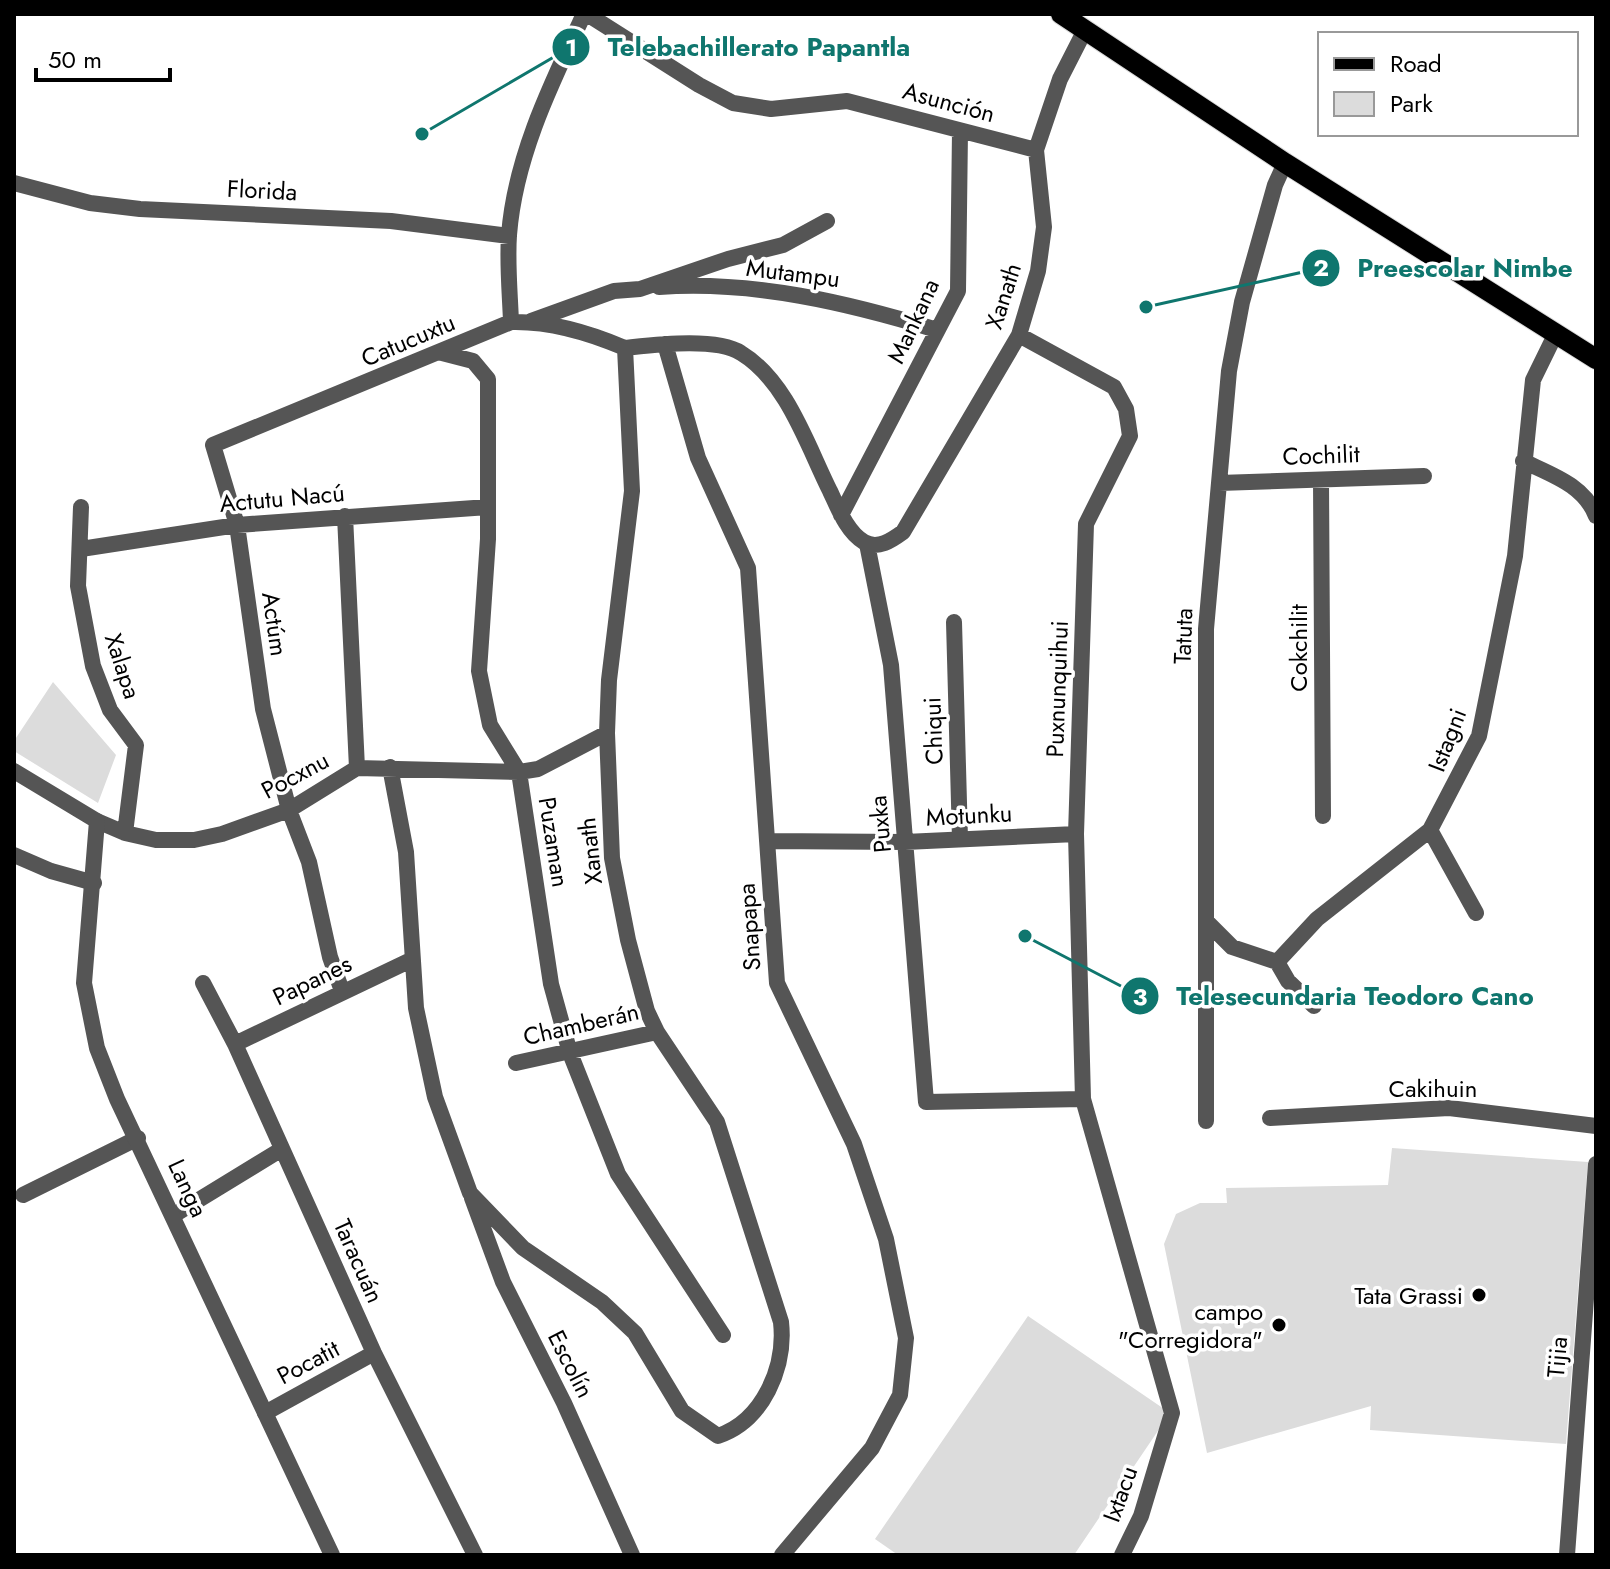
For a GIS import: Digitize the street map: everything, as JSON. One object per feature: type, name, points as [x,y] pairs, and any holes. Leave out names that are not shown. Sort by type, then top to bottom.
[{"type":"main road","points":[[1061,14],[1285,163],[1596,359]]},
{"type":"street","name":"Asunción","points":[[586,14],[733,103],[771,109],[847,101],[1036,150]]},
{"type":"street","points":[[511,322],[509,236],[535,124],[586,14]]},
{"type":"street","name":"Xanath","points":[[867,544],[884,544],[903,532],[1019,335],[1038,271],[1044,227],[1036,150],[1060,79],[1085,30]]},
{"type":"street","name":"Mankana","points":[[841,515],[958,291],[960,131]]},
{"type":"street","name":"Tatuta","points":[[1206,1121],[1206,629],[1229,371],[1242,302],[1275,185],[1285,163]]},
{"type":"street","name":"Florida","points":[[14,183],[90,203],[140,209],[391,221],[509,236]]},
{"type":"street","name":"Mutampu","points":[[640,289],[728,259],[783,245],[827,221]]},
{"type":"street","name":"Mutampu","points":[[531,321],[614,291],[668,287],[775,294],[859,306],[937,330]]},
{"type":"street","name":"Catucuxtu","points":[[213,445],[511,322],[531,321],[598,337],[625,348]]},
{"type":"street","name":"Puxnunquihui","points":[[1019,335],[1114,387],[1126,409],[1130,436],[1086,524],[1076,834],[1085,1106]]},
{"type":"street","name":"Istagni","points":[[1277,962],[1317,919],[1430,830],[1479,736],[1515,556],[1533,380],[1555,335]]},
{"type":"street","points":[[625,348],[665,344],[738,351],[759,367],[787,404],[841,515],[867,544]]},
{"type":"street","name":"Snapapa","points":[[665,344],[698,458],[748,568],[777,983],[854,1144],[886,1239],[906,1338],[900,1395],[872,1448],[782,1555]]},
{"type":"street","name":"Xanath","points":[[390,767],[406,852],[416,1008],[435,1097],[470,1193],[523,1248],[602,1302],[635,1333],[682,1411],[718,1436],[735,1430],[750,1418],[775,1376],[784,1346],[781,1322],[717,1122],[657,1032],[628,940],[612,858],[607,733],[609,680],[632,491],[625,348]]},
{"type":"street","name":"Puzaman","points":[[442,353],[473,361],[488,379],[488,507],[479,671],[490,725],[519,772],[551,984],[570,1053],[618,1174],[723,1335]]},
{"type":"street","name":"Actúm","points":[[213,445],[237,525],[263,709],[289,810]]},
{"type":"street","points":[[1523,461],[1574,486],[1591,503],[1596,516]]},
{"type":"street","name":"Cochilit","points":[[1219,483],[1424,476]]},
{"type":"street","name":"Cokchilit","points":[[1321,480],[1323,816]]},
{"type":"street","name":"Xalapa","points":[[81,507],[78,586],[93,666],[110,710],[136,745],[125,833]]},
{"type":"street","name":"Actutu Nacú","points":[[81,549],[237,525],[488,507]]},
{"type":"street","points":[[345,516],[357,768]]},
{"type":"street","name":"Puxka","points":[[867,544],[891,665],[926,1102],[1085,1106]]},
{"type":"street","name":"Chiqui","points":[[954,622],[960,839]]},
{"type":"street","name":"Pocxnu","points":[[14,771],[97,821],[125,833],[156,840],[194,840],[222,834],[289,810],[357,768],[519,772],[538,769],[607,733]]},
{"type":"street","points":[[289,810],[309,862],[330,957],[342,991]]},
{"type":"street","name":"Langa","points":[[97,821],[84,983],[87,1009],[117,1099],[332,1555]]},
{"type":"street","points":[[1430,830],[1476,913]]},
{"type":"street","name":"Motunku","points":[[767,841],[905,842],[1076,834]]},
{"type":"street","points":[[14,855],[94,883]]},
{"type":"street","points":[[1206,921],[1232,947],[1277,962],[1288,981],[1314,1006]]},
{"type":"street","name":"Papanes","points":[[235,1044],[411,960]]},
{"type":"street","name":"Taracuán","points":[[203,983],[235,1044],[374,1353],[475,1555]]},
{"type":"street","name":"Chamberán","points":[[516,1063],[657,1032]]},
{"type":"street","name":"Ixtacu","points":[[1085,1106],[1172,1413],[1141,1516],[1122,1555]]},
{"type":"street","name":"Cakihuin","points":[[1270,1118],[1449,1108],[1596,1126]]},
{"type":"street","points":[[23,1195],[138,1138]]},
{"type":"street","points":[[174,1215],[282,1149]]},
{"type":"street","name":"Tijia","points":[[1567,1555],[1596,1164]]},
{"type":"street","name":"Escolín","points":[[470,1193],[503,1282],[564,1403],[632,1555]]},
{"type":"street","name":"Pocatit","points":[[265,1413],[374,1353]]},
{"type":"green space","points":[[53,682],[116,755],[98,803],[14,751],[14,741]]},
{"type":"green space","points":[[1392,1148],[1588,1162],[1566,1444],[1370,1430],[1371,1406],[1207,1453],[1164,1244],[1176,1214],[1200,1203],[1227,1203],[1226,1188],[1388,1185]]},
{"type":"green space","points":[[1028,1316],[1170,1413],[1074,1555],[898,1555],[875,1539]]},
{"type":"place","name":"Telebachillerato Papantla","points":[[422,134]]},
{"type":"place","name":"Preescolar Nimbe","points":[[1146,307]]},
{"type":"place","name":"Telesecundaria Teodoro Cano","points":[[1025,936]]},
{"type":"place","name":"Tata Grassi","points":[[1479,1295]]},
{"type":"place","name":"campo \"Corregidora\"","points":[[1279,1325]]}]
